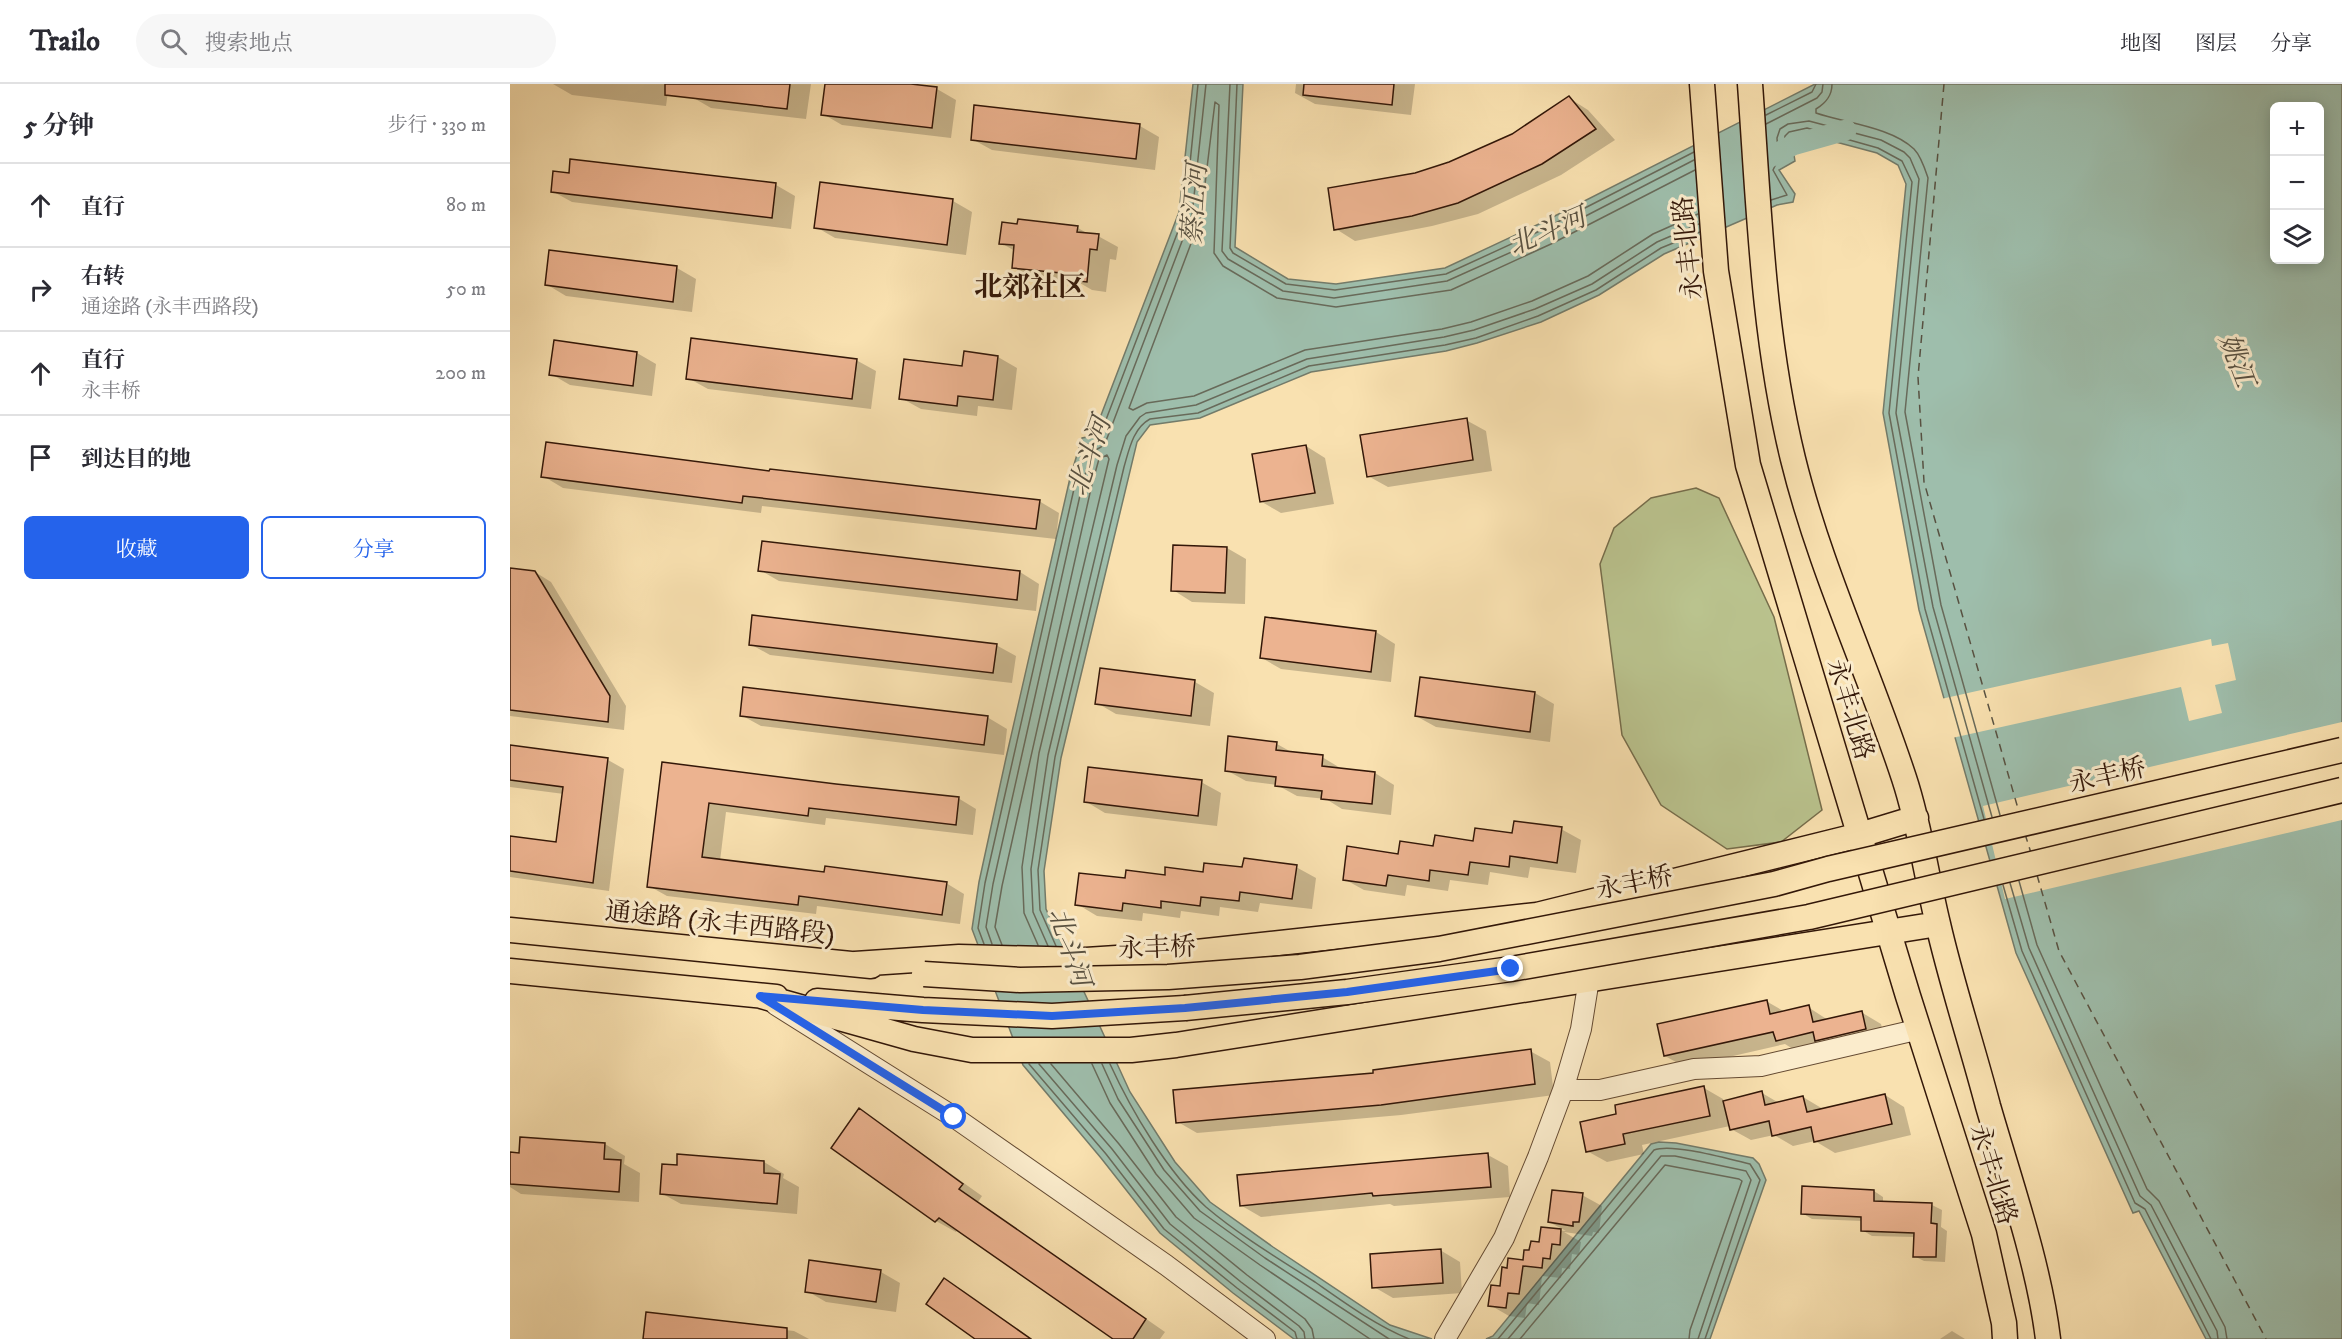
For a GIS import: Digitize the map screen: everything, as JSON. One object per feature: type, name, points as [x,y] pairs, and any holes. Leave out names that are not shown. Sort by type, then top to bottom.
[{"type":"main road","name":"永丰北路","points":[[1750,84],[1763,264],[1776,379],[1794,461],[1827,571],[1904,777],[1916,818],[1938,924],[2027,1245],[2048,1339]]},
{"type":"main road","name":"永丰北路","points":[[1702,92],[1716,271],[1748,465],[1889,932],[1984,1234],[2004,1323],[2005,1339]]},
{"type":"main road","name":"永丰桥","points":[[924,974],[1020,980],[1168,977],[1300,967],[1438,948],[1774,884],[1828,868],[2342,750]]},
{"type":"main road","points":[[510,971],[923,1010],[1052,1016],[1185,1008],[1347,992],[1511,969],[1809,917],[2342,790]]},
{"type":"main road","points":[[855,964],[959,957],[1086,960],[1178,954],[1537,915],[1860,835],[1916,818]]},
{"type":"main road","points":[[760,996],[914,1039],[972,1050],[1131,1050],[1188,1043],[1938,924]]},
{"type":"main road","name":"通途路 (永丰西路段)","points":[[510,930],[855,964],[924,974]]},
{"type":"street","points":[[1449,1331],[1504,1238],[1563,1090],[1581,1029],[1589,979]]},
{"type":"street","points":[[760,996],[954,1117],[1166,1265],[1265,1339]]},
{"type":"street","points":[[1563,1090],[1600,1090],[1694,1069],[1761,1066],[1920,1029]]},
{"type":"green space","points":[[1696,488],[1719,498],[1774,617],[1822,810],[1781,842],[1727,849],[1661,805],[1622,735],[1600,564],[1614,528],[1651,498]]},
{"type":"water","points":[[1193,84],[1243,84],[1235,247],[1288,279],[1336,284],[1445,268],[1541,223],[1815,84],[2342,84],[2342,1339],[2206,1339],[2139,1211],[2133,1213],[2016,953],[1919,610],[1883,413],[1906,184],[1898,165],[1877,153],[1806,134],[1791,137],[1795,161],[1779,170],[1795,194],[1793,202],[1777,205],[1664,254],[1599,295],[1541,322],[1477,343],[1446,351],[1311,372],[1200,418],[1150,425],[1137,442],[1061,758],[1044,871],[1046,909],[1130,1092],[1175,1162],[1210,1202],[1390,1325],[1432,1339],[1294,1339],[1160,1233],[1023,1065],[972,929],[979,882],[1070,478],[1082,438],[1093,436],[1179,212]]},
{"type":"water","points":[[1676,1143],[1753,1158],[1759,1164],[1766,1180],[1710,1339],[1486,1339],[1493,1336],[1651,1144]]},
{"type":"pier","points":[[2211,639],[2212,646],[2228,643],[2236,680],[2215,685],[2222,713],[2189,721],[2181,687],[1952,738],[1941,699]]},
{"type":"pier","points":[[2342,722],[2342,820],[2005,899],[1983,806]]},
{"type":"building","points":[[665,84],[790,84],[787,109],[665,95]]},
{"type":"building","points":[[825,84],[911,84],[937,87],[932,128],[821,115]]},
{"type":"building","points":[[1304,84],[1394,84],[1392,105],[1303,95]]},
{"type":"building","points":[[1569,96],[1596,129],[1542,164],[1458,203],[1412,216],[1334,230],[1328,188],[1415,173],[1449,162],[1512,134]]},
{"type":"building","points":[[974,105],[1140,124],[1136,159],[971,140]]},
{"type":"building","points":[[570,159],[776,183],[772,218],[551,192],[553,171],[569,173]]},
{"type":"building","points":[[820,182],[953,199],[947,245],[814,228]]},
{"type":"building","points":[[1018,219],[1078,226],[1077,232],[1099,234],[1097,250],[1090,249],[1087,282],[1071,280],[1071,274],[1012,268],[1014,245],[999,244],[1002,222],[1017,224]]},
{"type":"building","points":[[549,250],[677,266],[673,302],[545,285]]},
{"type":"building","points":[[691,338],[857,359],[852,399],[686,379]]},
{"type":"building","points":[[554,340],[637,352],[633,386],[549,375]]},
{"type":"building","points":[[964,351],[998,356],[993,400],[958,396],[957,406],[899,399],[904,359],[962,366]]},
{"type":"building","points":[[1467,418],[1473,460],[1367,477],[1360,435]]},
{"type":"building","points":[[546,442],[769,471],[770,469],[1040,500],[1036,529],[743,496],[742,503],[541,477]]},
{"type":"building","points":[[1306,445],[1315,493],[1260,502],[1252,454]]},
{"type":"building","points":[[762,541],[1020,571],[1017,600],[758,571]]},
{"type":"building","points":[[1173,545],[1227,547],[1225,593],[1171,591]]},
{"type":"building","points":[[510,568],[535,571],[610,696],[608,722],[510,710]]},
{"type":"building","points":[[752,615],[997,644],[993,673],[749,645]]},
{"type":"building","points":[[1265,617],[1376,631],[1371,672],[1260,658]]},
{"type":"building","points":[[1100,668],[1195,680],[1191,716],[1095,704]]},
{"type":"building","points":[[1420,677],[1535,692],[1530,732],[1415,716]]},
{"type":"building","points":[[743,687],[988,716],[984,745],[740,716]]},
{"type":"building","points":[[1228,736],[1277,742],[1276,750],[1323,755],[1322,766],[1375,772],[1372,804],[1321,799],[1322,791],[1275,786],[1276,777],[1225,771]]},
{"type":"building","points":[[510,745],[608,758],[593,883],[510,871],[510,836],[556,842],[563,787],[510,780]]},
{"type":"building","points":[[662,762],[959,797],[956,825],[809,808],[808,816],[709,803],[702,857],[824,872],[825,866],[947,882],[942,915],[799,896],[798,905],[647,887]]},
{"type":"building","points":[[1088,767],[1202,780],[1198,816],[1084,802]]},
{"type":"building","points":[[1514,821],[1562,827],[1557,863],[1510,856],[1509,867],[1470,862],[1468,875],[1430,870],[1429,881],[1388,875],[1386,886],[1343,880],[1347,846],[1398,854],[1400,841],[1433,846],[1435,835],[1473,841],[1475,828],[1512,833]]},
{"type":"building","points":[[1244,858],[1297,865],[1292,899],[1240,892],[1239,901],[1201,897],[1200,906],[1161,901],[1161,908],[1123,903],[1122,911],[1075,905],[1079,873],[1125,878],[1126,870],[1165,875],[1165,867],[1203,872],[1204,863],[1242,867]]},
{"type":"building","points":[[1767,1000],[1770,1014],[1809,1005],[1813,1022],[1862,1011],[1866,1029],[1815,1041],[1813,1032],[1776,1041],[1773,1032],[1664,1056],[1657,1024]]},
{"type":"building","points":[[1531,1049],[1535,1084],[1381,1105],[1176,1123],[1173,1090],[1373,1073],[1373,1070]]},
{"type":"building","points":[[1704,1086],[1710,1116],[1623,1134],[1625,1144],[1586,1152],[1580,1122],[1616,1114],[1615,1105]]},
{"type":"building","points":[[1762,1091],[1765,1105],[1803,1096],[1807,1112],[1885,1094],[1892,1124],[1814,1142],[1811,1127],[1772,1136],[1769,1121],[1730,1130],[1723,1101]]},
{"type":"building","points":[[859,1108],[963,1184],[959,1189],[1146,1319],[1133,1339],[1113,1339],[939,1218],[935,1222],[831,1148]]},
{"type":"building","points":[[520,1137],[605,1143],[604,1159],[621,1160],[619,1192],[510,1184],[510,1152],[519,1153]]},
{"type":"building","points":[[1488,1153],[1491,1187],[1373,1196],[1372,1193],[1240,1206],[1237,1175]]},
{"type":"building","points":[[677,1154],[764,1161],[764,1173],[780,1174],[777,1204],[660,1194],[662,1164],[677,1165]]},
{"type":"building","points":[[1802,1186],[1874,1190],[1874,1201],[1932,1203],[1931,1223],[1937,1224],[1936,1257],[1913,1257],[1914,1233],[1861,1231],[1861,1217],[1801,1214]]},
{"type":"building","points":[[1552,1190],[1583,1193],[1579,1222],[1573,1222],[1573,1226],[1548,1222]]},
{"type":"building","points":[[1541,1227],[1561,1229],[1560,1245],[1552,1244],[1550,1259],[1543,1258],[1542,1268],[1523,1266],[1519,1294],[1508,1293],[1506,1308],[1488,1306],[1491,1285],[1500,1286],[1502,1267],[1507,1268],[1508,1258],[1523,1260],[1524,1250],[1529,1250],[1531,1241],[1539,1242]]},
{"type":"building","points":[[1441,1249],[1443,1283],[1372,1288],[1370,1254]]},
{"type":"building","points":[[809,1260],[881,1270],[876,1302],[805,1292]]},
{"type":"building","points":[[944,1278],[1031,1339],[975,1339],[926,1304]]},
{"type":"building","points":[[646,1312],[787,1328],[787,1339],[643,1339]]},
{"type":"waterway","name":"北斗河","points":[[1766,159],[1793,145],[1846,130]]},
{"type":"ferry route","points":[[1944,84],[1918,377],[1924,482],[2019,812]]},
{"type":"ferry route","points":[[2025,834],[2031,853]]},
{"type":"ferry route","points":[[2037,875],[2059,951],[2266,1339]]},
{"type":"district","name":"北郊社区","points":[[1030,286]]},
{"type":"route","points":[[954,1117],[760,996],[923,1010],[1052,1016],[1185,1008],[1347,992],[1511,969]]},
{"type":"water label","name":"蔡江河","points":[[1194,204]]},
{"type":"water label","name":"姚江","points":[[2237,360]]}]
